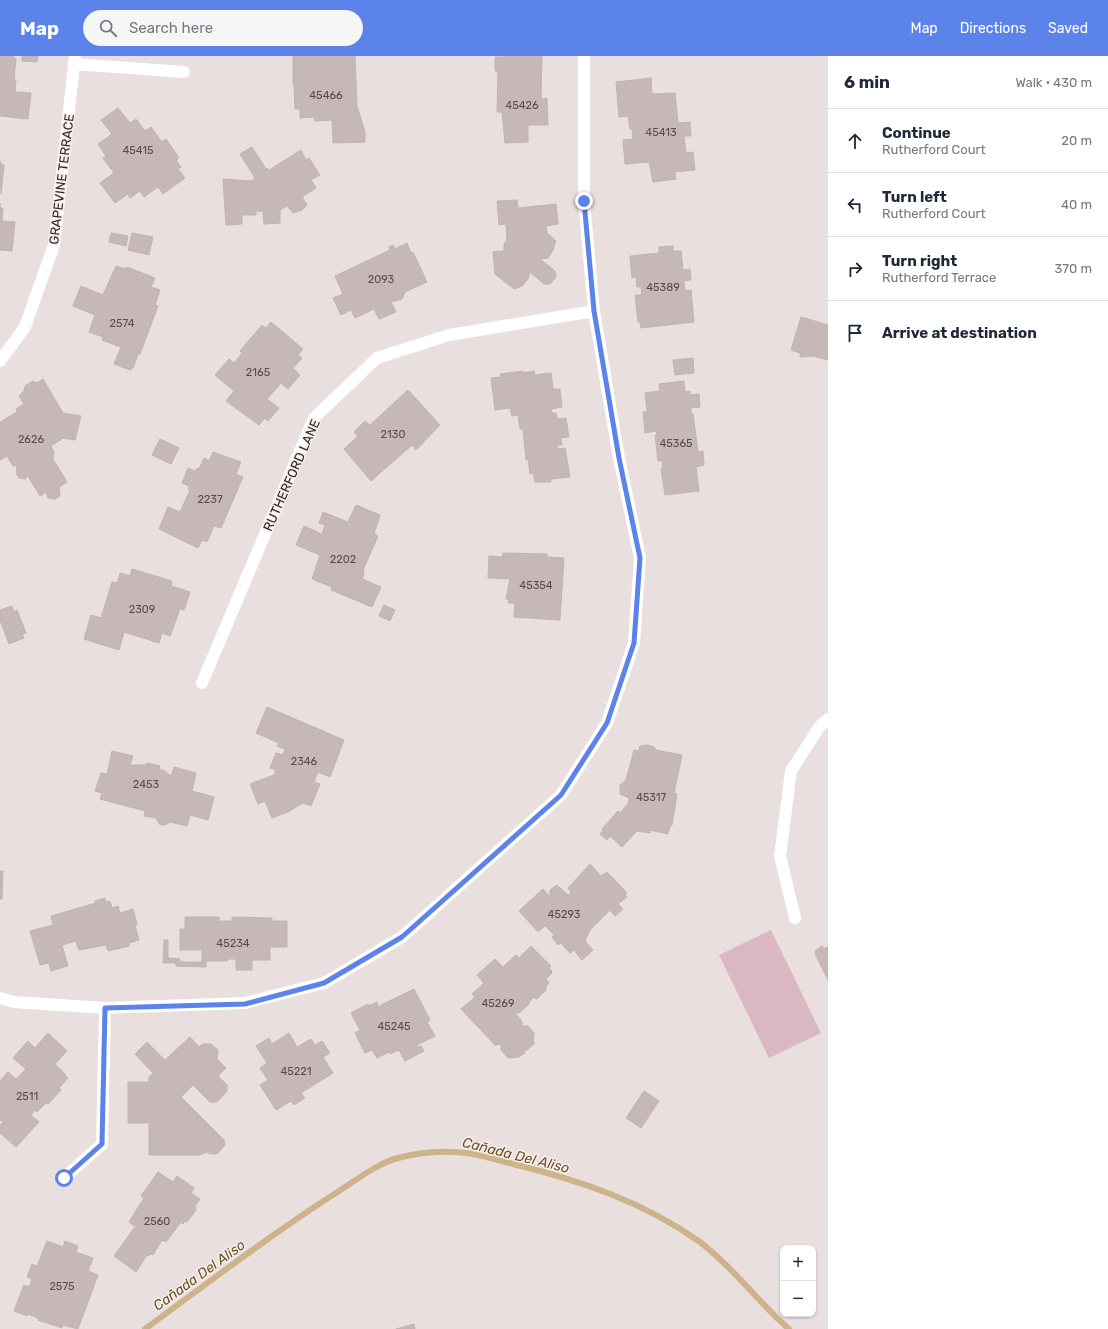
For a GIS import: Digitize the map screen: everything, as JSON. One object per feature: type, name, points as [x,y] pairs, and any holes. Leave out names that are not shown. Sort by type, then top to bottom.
[{"type":"street","points":[[0,998],[14,1002],[105,1008],[245,1004],[324,983],[402,937],[561,795],[607,723],[634,643],[640,558],[619,458],[594,311],[584,201],[584,56]]},
{"type":"street","points":[[74,60],[184,72]]},
{"type":"street","name":"GRAPEVINE TERRACE","points":[[0,361],[25,327],[54,245],[74,60]]},
{"type":"street","name":"RUTHERFORD LANE","points":[[202,683],[314,418],[377,358],[449,335],[594,311]]},
{"type":"street","points":[[795,918],[780,856],[791,771],[820,726],[828,719]]},
{"type":"street","points":[[64,1178],[102,1144],[105,1008]]},
{"type":"shaded area","points":[[771,930],[821,1033],[769,1058],[719,955]]},
{"type":"building","points":[[0,56],[14,56],[13,58],[16,58],[14,80],[16,80],[15,92],[31,93],[28,119],[0,116]]},
{"type":"building","points":[[22,56],[38,56],[37,62],[22,61]]},
{"type":"building","points":[[293,56],[355,56],[357,106],[365,132],[365,142],[333,143],[332,120],[315,121],[314,117],[300,118],[300,109],[295,109]]},
{"type":"building","points":[[542,56],[541,99],[547,98],[548,125],[528,125],[528,142],[505,143],[502,112],[497,112],[498,71],[495,71],[495,57]]},
{"type":"building","points":[[651,78],[652,94],[675,93],[678,123],[690,122],[691,136],[684,136],[686,153],[693,152],[695,170],[675,172],[676,179],[653,182],[649,162],[625,164],[623,140],[633,139],[632,129],[630,129],[628,116],[619,117],[616,82]]},
{"type":"building","points":[[118,108],[130,123],[136,119],[145,131],[151,127],[162,142],[166,139],[179,158],[176,160],[181,167],[178,169],[185,178],[163,194],[158,187],[144,197],[140,191],[130,198],[128,194],[115,203],[100,183],[114,173],[103,158],[106,156],[98,144],[112,134],[101,120]]},
{"type":"building","points":[[252,147],[266,169],[267,168],[269,170],[301,150],[306,160],[309,158],[320,175],[311,180],[316,188],[302,197],[307,205],[302,210],[293,213],[287,206],[280,210],[280,223],[264,224],[263,211],[256,211],[256,215],[242,215],[242,224],[226,225],[223,179],[251,181],[255,178],[240,154]]},
{"type":"building","points":[[0,161],[1,164],[4,165],[1,194]]},
{"type":"building","points":[[517,200],[518,208],[556,204],[558,224],[546,226],[547,233],[556,241],[548,258],[540,259],[555,271],[556,277],[550,284],[544,284],[530,272],[528,279],[522,286],[514,289],[495,274],[493,252],[504,251],[504,244],[507,240],[506,224],[499,225],[497,201]]},
{"type":"building","points":[[0,208],[3,208],[2,221],[15,222],[12,251],[0,250]]},
{"type":"building","points":[[111,233],[128,236],[126,246],[109,242]]},
{"type":"building","points":[[132,233],[153,237],[149,255],[128,250]]},
{"type":"building","points":[[407,243],[411,253],[413,252],[427,282],[405,292],[402,299],[391,302],[396,312],[379,319],[374,309],[355,318],[351,310],[341,315],[333,298],[343,294],[335,276],[390,250],[389,247],[393,245],[395,249]]},
{"type":"building","points":[[673,246],[673,251],[681,251],[683,270],[690,269],[691,280],[684,281],[685,291],[691,290],[694,322],[641,328],[640,322],[638,322],[635,295],[642,295],[641,287],[637,287],[636,277],[632,278],[630,256],[659,253],[659,247]]},
{"type":"building","points":[[116,266],[126,269],[127,267],[155,278],[151,287],[160,290],[155,305],[158,306],[140,354],[138,354],[133,368],[130,370],[114,364],[121,347],[102,340],[103,337],[89,332],[95,315],[73,306],[81,286],[103,295]]},
{"type":"building","points":[[801,317],[828,325],[828,360],[812,356],[800,357],[800,353],[791,350]]},
{"type":"building","points":[[271,322],[303,349],[298,355],[302,358],[293,368],[300,375],[288,389],[281,383],[267,399],[279,408],[268,421],[265,418],[259,425],[226,401],[234,391],[215,375],[229,359],[234,363],[242,353],[240,351],[262,325],[266,328]]},
{"type":"building","points":[[693,358],[694,373],[675,375],[673,360]]},
{"type":"building","points":[[523,371],[523,373],[534,371],[535,375],[551,373],[553,389],[560,389],[562,407],[551,409],[552,413],[556,413],[557,419],[566,418],[569,437],[561,438],[562,445],[557,445],[558,449],[565,448],[570,477],[551,479],[551,482],[535,482],[533,473],[530,474],[528,459],[526,460],[523,429],[520,429],[518,415],[512,416],[510,408],[495,410],[491,378],[501,377],[500,374]]},
{"type":"building","points":[[43,379],[63,413],[81,416],[75,440],[62,438],[51,446],[54,452],[53,459],[67,482],[59,487],[60,496],[55,499],[48,498],[46,492],[40,496],[28,476],[25,479],[19,478],[16,473],[17,468],[15,465],[13,466],[7,456],[0,460],[0,422],[17,412],[16,409],[24,404],[19,396],[24,391],[25,386],[33,381],[37,383]]},
{"type":"building","points":[[684,381],[685,392],[690,391],[690,395],[699,394],[700,407],[691,408],[691,414],[693,414],[698,452],[703,451],[704,465],[696,467],[699,491],[665,495],[661,469],[663,468],[662,461],[658,461],[655,435],[657,435],[656,431],[645,433],[643,412],[647,412],[645,393],[660,391],[659,384]]},
{"type":"building","points":[[408,390],[440,425],[416,450],[412,445],[371,481],[344,449],[358,436],[354,432],[365,421],[370,425]]},
{"type":"building","points":[[160,439],[179,448],[171,464],[152,455]]},
{"type":"building","points":[[213,452],[241,462],[236,474],[243,477],[221,528],[214,526],[207,542],[202,540],[198,548],[159,529],[168,507],[180,512],[190,490],[188,489],[189,486],[182,483],[188,468],[195,471],[197,468],[199,469],[204,458],[209,461]]},
{"type":"building","points":[[356,505],[380,515],[374,534],[378,536],[363,570],[364,574],[362,579],[381,587],[372,607],[331,590],[332,587],[312,579],[320,555],[296,545],[304,526],[322,534],[325,525],[319,523],[323,512],[348,522]]},
{"type":"building","points":[[503,553],[547,554],[547,557],[564,558],[560,620],[514,617],[515,603],[508,603],[509,599],[506,599],[510,579],[488,578],[489,556],[502,557]]},
{"type":"building","points":[[132,569],[172,581],[171,586],[190,592],[184,610],[180,609],[170,636],[162,633],[159,643],[124,632],[119,650],[84,639],[91,615],[101,618],[112,582],[117,583],[120,573],[130,576]]},
{"type":"building","points":[[384,605],[395,610],[390,621],[379,616]]},
{"type":"building","points":[[12,606],[14,612],[17,610],[26,633],[22,634],[24,638],[9,644],[0,620],[0,610]]},
{"type":"building","points":[[267,707],[344,740],[330,777],[318,772],[314,782],[320,784],[311,806],[303,803],[288,812],[272,818],[265,801],[258,804],[250,784],[274,775],[276,770],[270,768],[276,753],[283,755],[285,749],[277,746],[279,743],[256,733]]},
{"type":"building","points":[[648,745],[654,747],[656,750],[682,755],[674,793],[677,794],[672,825],[670,826],[668,834],[650,830],[650,833],[637,831],[622,847],[610,836],[607,840],[600,834],[603,830],[602,829],[618,811],[620,813],[628,804],[629,798],[620,794],[620,785],[626,780],[634,750],[639,751],[640,746]]},
{"type":"building","points":[[112,751],[133,756],[130,765],[146,765],[147,763],[160,766],[159,769],[165,771],[171,776],[174,767],[196,773],[192,791],[214,797],[208,820],[190,815],[187,826],[170,822],[165,825],[159,824],[156,818],[144,816],[145,811],[100,799],[102,793],[95,791],[101,773],[107,774]]},
{"type":"building","points":[[590,864],[601,876],[607,872],[627,893],[625,895],[627,897],[618,904],[623,909],[615,916],[610,910],[590,930],[585,941],[593,950],[582,960],[574,950],[570,953],[561,943],[558,945],[552,937],[554,935],[545,926],[538,932],[519,911],[543,889],[550,897],[550,890],[557,885],[568,895],[571,892],[568,888]]},
{"type":"building","points":[[0,871],[3,871],[2,899],[0,899]]},
{"type":"building","points":[[105,898],[106,902],[110,901],[112,908],[118,906],[120,913],[133,909],[139,940],[129,943],[129,946],[108,951],[106,945],[79,950],[76,941],[62,945],[68,966],[51,971],[49,963],[40,965],[30,931],[53,925],[51,916],[96,903],[95,901]]},
{"type":"building","points":[[185,917],[219,917],[219,921],[232,921],[232,917],[272,918],[272,921],[287,921],[287,947],[270,947],[270,960],[252,960],[252,970],[236,970],[236,959],[228,959],[227,961],[206,961],[206,967],[176,966],[176,963],[163,963],[164,940],[168,940],[168,958],[180,959],[180,962],[202,962],[202,950],[180,950],[180,929],[185,929]]},
{"type":"building","points":[[531,946],[551,966],[549,968],[552,971],[546,979],[549,983],[546,986],[546,990],[537,999],[533,997],[528,1005],[519,1013],[515,1013],[522,1021],[522,1026],[528,1026],[534,1033],[533,1042],[535,1043],[527,1050],[524,1050],[525,1053],[519,1057],[508,1058],[501,1050],[501,1044],[495,1045],[461,1009],[475,997],[472,994],[484,983],[477,975],[495,959],[503,967],[516,955],[519,958]]},
{"type":"building","points":[[822,946],[824,949],[828,947],[828,980],[815,954],[815,951]]},
{"type":"building","points":[[414,989],[430,1020],[427,1022],[435,1036],[417,1045],[418,1047],[421,1046],[424,1051],[405,1061],[399,1050],[390,1054],[389,1052],[377,1058],[372,1050],[365,1053],[355,1033],[360,1030],[351,1013],[368,1004],[369,1006],[377,1002],[379,1008],[381,1005]]},
{"type":"building","points":[[48,1033],[67,1051],[55,1064],[68,1078],[59,1088],[61,1090],[48,1104],[46,1103],[37,1112],[35,1110],[31,1115],[39,1122],[16,1147],[0,1133],[0,1125],[3,1122],[0,1120],[0,1081],[8,1072],[16,1079],[26,1069],[13,1058],[28,1041],[35,1048]]},
{"type":"building","points":[[289,1033],[297,1047],[311,1039],[315,1045],[322,1041],[330,1053],[323,1057],[333,1073],[301,1093],[305,1098],[294,1105],[291,1101],[276,1110],[260,1085],[268,1080],[260,1068],[267,1063],[256,1046],[269,1038],[272,1044]]},
{"type":"building","points":[[190,1037],[199,1047],[203,1044],[211,1044],[218,1050],[217,1059],[226,1068],[218,1076],[227,1085],[227,1091],[217,1102],[210,1102],[193,1085],[181,1097],[224,1140],[225,1145],[217,1154],[210,1154],[207,1152],[199,1155],[149,1155],[149,1123],[128,1123],[128,1082],[149,1082],[149,1077],[153,1073],[135,1054],[147,1042],[165,1060]]},
{"type":"building","points":[[644,1091],[659,1101],[641,1128],[626,1118]]},
{"type":"building","points":[[158,1172],[173,1182],[177,1176],[194,1188],[191,1193],[200,1199],[195,1206],[196,1210],[187,1222],[185,1221],[183,1224],[181,1222],[166,1242],[162,1240],[153,1255],[147,1255],[136,1272],[114,1256],[134,1228],[137,1228],[129,1222],[144,1198],[141,1196]]},
{"type":"building","points":[[47,1241],[63,1247],[65,1241],[78,1246],[76,1252],[93,1258],[88,1271],[98,1275],[78,1329],[63,1325],[62,1328],[38,1320],[38,1318],[28,1314],[27,1316],[14,1311],[24,1285],[29,1287],[32,1279],[27,1277],[32,1264],[37,1266]]},
{"type":"building","points":[[414,1324],[415,1329],[396,1329]]},
{"type":"waterway","name":"Cañada Del Aliso","points":[[145,1329],[239,1260],[358,1178],[382,1164],[398,1158],[424,1153],[444,1152],[459,1152],[482,1156],[562,1177],[610,1194],[656,1215],[679,1228],[712,1252],[789,1329]]},
{"type":"route","points":[[64,1178],[102,1144],[105,1008],[245,1004],[324,983],[402,937],[561,795],[607,723],[634,643],[640,558],[619,458],[594,311],[584,201]]}]
